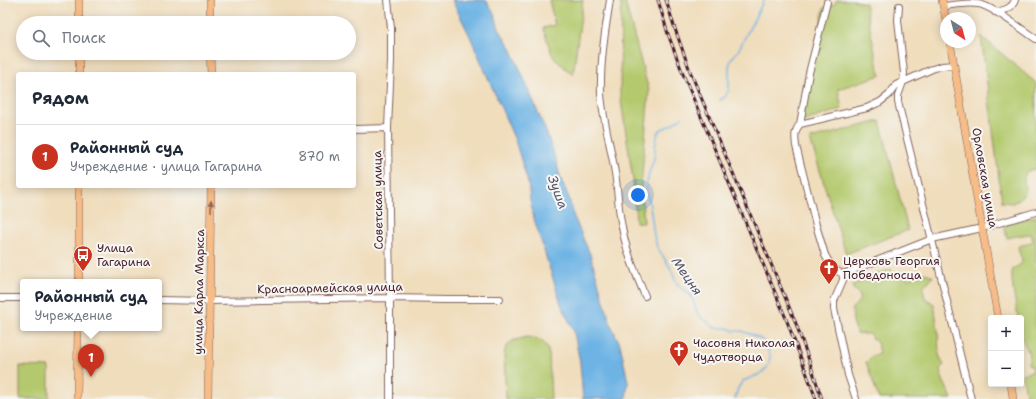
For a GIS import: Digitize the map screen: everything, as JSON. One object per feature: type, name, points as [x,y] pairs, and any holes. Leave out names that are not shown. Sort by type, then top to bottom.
[{"type":"main road","points":[[79,0],[79,16]]},
{"type":"main road","points":[[210,0],[210,16]]},
{"type":"main road","name":"Орловская улица","points":[[951,48],[997,315]]},
{"type":"main road","points":[[79,60],[79,72]]},
{"type":"main road","points":[[210,60],[211,72]]},
{"type":"main road","points":[[79,188],[79,279]]},
{"type":"main road","name":"улица Карла Маркса","points":[[208,399],[211,188]]},
{"type":"main road","points":[[77,399],[78,331]]},
{"type":"main road","points":[[1012,387],[1014,399]]},
{"type":"street","name":"Советская улица","points":[[388,0],[391,28],[388,128],[390,399]]},
{"type":"street","points":[[610,0],[604,43],[602,95],[622,228],[630,258],[646,296]]},
{"type":"street","points":[[995,12],[1012,6],[1015,0]]},
{"type":"street","points":[[827,2],[809,73],[800,124],[795,136],[796,146],[816,225],[825,255],[830,264],[837,271],[843,274],[932,239],[982,228],[1036,212]]},
{"type":"street","points":[[943,3],[979,4],[995,12],[1036,39]]},
{"type":"street","points":[[899,6],[898,20],[904,72],[898,102],[971,399]]},
{"type":"street","points":[[800,124],[867,108],[880,102],[889,95],[896,85],[932,69],[954,65]]},
{"type":"street","points":[[356,129],[388,128]]},
{"type":"street","points":[[843,274],[843,280],[834,301],[834,309],[848,375],[856,399]]},
{"type":"street","points":[[0,298],[20,298]]},
{"type":"street","name":"Красноармейская улица","points":[[162,300],[209,301],[390,298],[500,299]]},
{"type":"green space","points":[[549,0],[583,0],[573,75],[554,58],[543,28],[555,25]]},
{"type":"green space","points":[[836,0],[853,0],[865,3],[878,68],[881,75],[838,89],[842,109],[798,123],[824,8],[835,4]]},
{"type":"green space","points":[[621,1],[625,2],[649,91],[641,186],[644,223],[636,222],[633,180],[620,94]]},
{"type":"green space","points":[[981,36],[1036,83],[1036,169],[1027,171],[1024,177],[1026,192],[1013,203],[1002,202]]},
{"type":"green space","points":[[880,121],[908,230],[846,254],[810,139]]},
{"type":"green space","points":[[1036,216],[1036,399],[1027,399],[1024,384],[1024,373],[1033,371],[1032,366],[1028,364],[1028,353],[1024,342],[1024,315],[1018,315],[1012,278],[1013,269],[1019,266],[1022,261],[1018,248],[1019,246],[1033,241],[1030,234],[1007,238],[1003,224]]},
{"type":"green space","points":[[891,269],[895,274],[899,274],[908,279],[925,273],[933,276],[923,288],[925,298],[934,304],[938,331],[939,355],[944,365],[940,369],[943,380],[952,399],[879,399],[866,362],[872,356],[879,354],[877,342],[872,339],[870,334],[857,334],[853,321],[852,308],[859,301],[860,296],[853,289],[853,285],[871,276]]},
{"type":"green space","points":[[527,337],[542,341],[548,350],[551,399],[506,399],[504,354],[506,347],[512,341]]},
{"type":"green space","points":[[20,366],[49,367],[49,399],[20,399]]},
{"type":"water","name":"Зуша","points":[[452,0],[486,0],[495,15],[499,29],[511,48],[545,129],[556,160],[560,177],[569,198],[573,215],[590,254],[611,325],[620,344],[628,382],[626,399],[583,399],[580,363],[574,332],[561,304],[535,222],[531,208],[528,183],[515,140],[469,34]]},
{"type":"waterway","name":"Мецня","points":[[720,100],[725,97],[729,90],[729,67],[731,59],[738,51],[764,0]]},
{"type":"waterway","name":"Мецня","points":[[682,117],[671,125],[660,130],[656,140],[654,159],[646,188],[654,236],[657,247],[670,267],[676,282],[681,288],[691,295],[697,312],[701,317],[715,328],[728,328],[755,336],[762,340],[767,347],[770,356],[769,365],[760,374],[743,381],[738,388],[735,399]]},
{"type":"railway","points":[[658,0],[668,34],[683,74],[785,316],[816,399]]},
{"type":"railway","points":[[666,0],[690,71],[795,321],[822,399]]},
{"type":"place","name":"Улица Гагарина","points":[[83,272]]},
{"type":"place","name":"Церковь Георгия Победоносца","points":[[829,285]]},
{"type":"place","name":"Часовня Николая Чудотворца","points":[[679,367]]},
{"type":"place","name":"Районный суд","points":[[91,377]]}]
